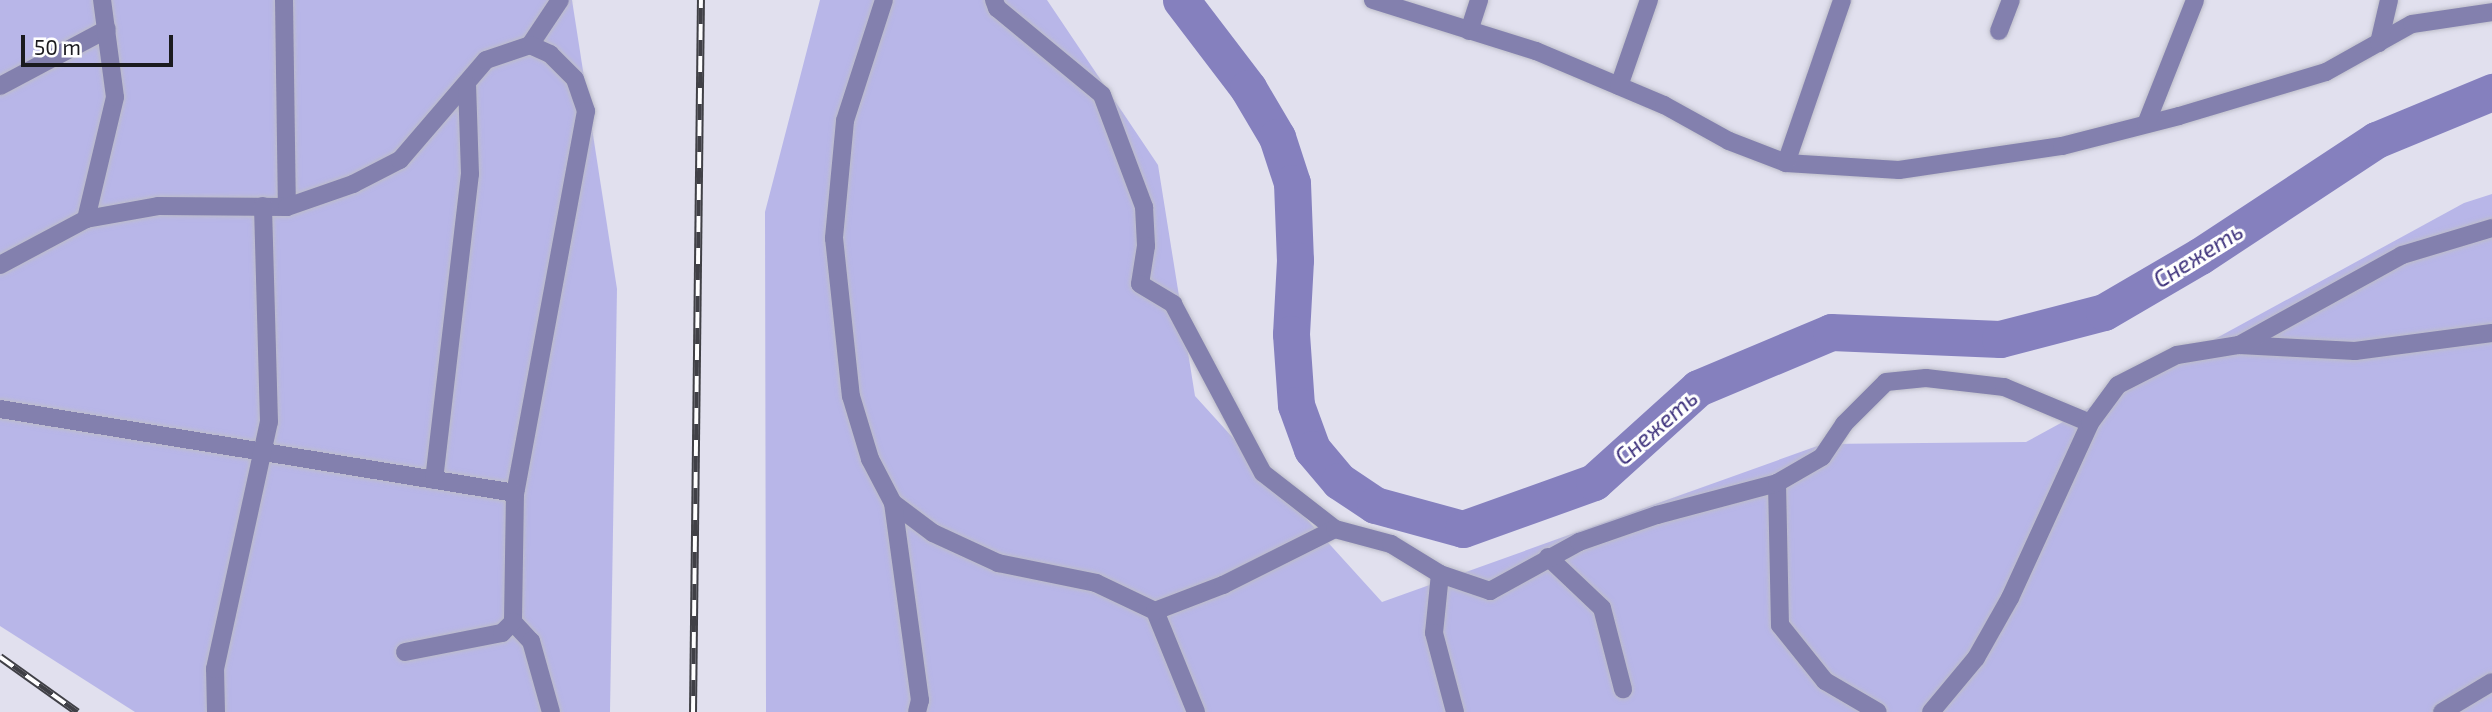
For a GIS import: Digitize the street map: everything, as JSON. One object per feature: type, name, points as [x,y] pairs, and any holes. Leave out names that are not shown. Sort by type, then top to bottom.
[{"type":"street","points":[[86,219],[115,97],[102,0]]},
{"type":"street","points":[[284,0],[287,206]]},
{"type":"street","points":[[0,265],[86,219],[158,206],[287,206],[353,184],[400,160],[486,60],[530,45],[560,0]]},
{"type":"street","points":[[884,0],[845,121],[834,238],[851,396],[870,459],[893,503],[920,708]]},
{"type":"street","points":[[994,0],[1102,95],[1144,207],[1146,246],[1140,284],[1173,304],[1263,473],[1335,528],[1391,544],[1440,574],[1490,591],[1548,557],[1657,515],[1777,483],[1822,457],[1844,424],[1886,382],[1926,378],[2004,387],[2090,423]]},
{"type":"street","points":[[1373,0],[1469,31],[1619,86],[1729,141],[1786,163],[1899,170],[2062,146],[2146,124],[2326,72],[2412,24],[2492,12]]},
{"type":"street","points":[[1469,31],[1479,0]]},
{"type":"street","points":[[1619,86],[1649,0]]},
{"type":"street","points":[[1786,163],[1842,0]]},
{"type":"street","points":[[1999,31],[2011,0]]},
{"type":"street","points":[[2146,124],[2195,0]]},
{"type":"street","points":[[2379,43],[2389,0]]},
{"type":"street","points":[[0,86],[107,29]]},
{"type":"street","points":[[405,652],[502,633],[513,622],[515,493],[586,111],[575,79],[550,54],[530,45]]},
{"type":"street","points":[[434,480],[470,174],[467,85]]},
{"type":"street","points":[[216,712],[215,669],[269,422],[263,206]]},
{"type":"street","points":[[2239,345],[2402,255],[2492,228]]},
{"type":"street","points":[[1931,712],[1976,658],[2010,598],[2090,423],[2118,386],[2177,355],[2239,345],[2355,351],[2492,333]]},
{"type":"street","points":[[0,409],[515,493]]},
{"type":"street","points":[[1777,483],[1780,625],[1825,681],[1878,712]]},
{"type":"street","points":[[893,503],[933,533],[978,556],[1096,583],[1155,611],[1196,712]]},
{"type":"street","points":[[1155,611],[1223,585],[1335,528]]},
{"type":"street","points":[[1548,557],[1602,608],[1623,689]]},
{"type":"street","points":[[1440,574],[1434,633],[1455,712]]},
{"type":"street","points":[[513,622],[531,641],[551,712]]},
{"type":"street","points":[[2442,712],[2492,682]]},
{"type":"shaded area","points":[[0,0],[572,0],[617,289],[610,712],[135,712],[0,626]]},
{"type":"shaded area","points":[[820,0],[1047,0],[1158,165],[1195,396],[1382,602],[1823,444],[2026,442],[2464,203],[2492,194],[2492,712],[766,712],[765,212]]},
{"type":"waterway","name":"Снежеть","points":[[1181,0],[1248,88],[1277,137],[1292,183],[1295,260],[1291,334],[1296,405],[1312,449],[1339,481],[1375,505],[1463,529],[1594,482],[1698,388],[1831,332],[2000,339],[2104,312],[2200,256],[2376,140],[2492,92]]},
{"type":"railway","points":[[693,712],[701,0]]},
{"type":"railway","points":[[0,657],[77,712]]}]
